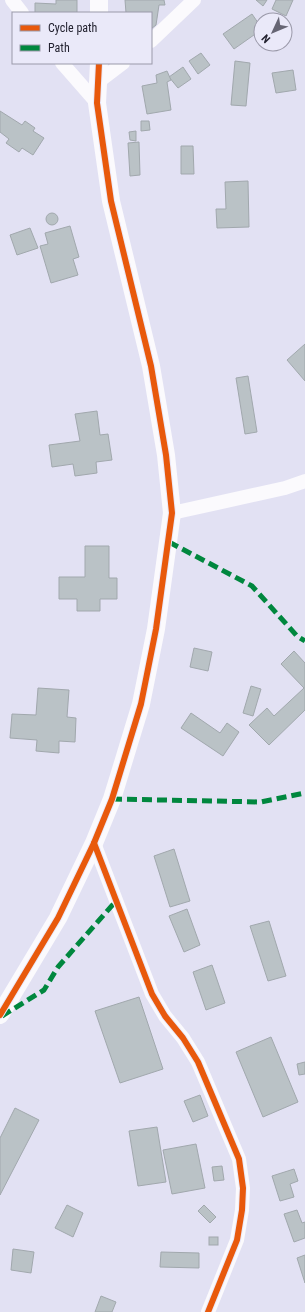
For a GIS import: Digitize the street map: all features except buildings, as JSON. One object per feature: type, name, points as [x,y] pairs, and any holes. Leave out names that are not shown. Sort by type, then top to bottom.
[{"type":"street","points":[[12,0],[21,12]]},
{"type":"street","points":[[99,0],[99,12]]},
{"type":"street","points":[[152,40],[194,0]]},
{"type":"street","points":[[63,64],[97,103]]},
{"type":"street","points":[[0,1015],[58,918],[94,843],[112,799],[141,704],[156,630],[172,513],[166,455],[151,366],[111,201],[97,103],[99,64]]},
{"type":"street","points":[[98,82],[122,64]]},
{"type":"street","points":[[172,513],[285,488],[305,481]]},
{"type":"street","points":[[94,843],[152,994],[165,1016],[183,1038],[198,1062],[239,1159],[243,1195],[238,1240],[208,1312]]},
{"type":"marked path","points":[[169,542],[252,586],[297,636],[305,641]]},
{"type":"marked path","points":[[112,799],[261,802],[305,793]]},
{"type":"marked path","points":[[2,1016],[44,990],[58,967],[116,901]]},
{"type":"cycle path","points":[[0,1015],[58,918],[94,843],[112,799],[141,704],[156,629],[172,513],[166,455],[151,366],[111,201],[97,103],[99,64]]},
{"type":"cycle path","points":[[94,843],[152,994],[165,1016],[183,1038],[198,1062],[239,1159],[243,1188],[242,1210],[237,1240],[208,1312]]}]
